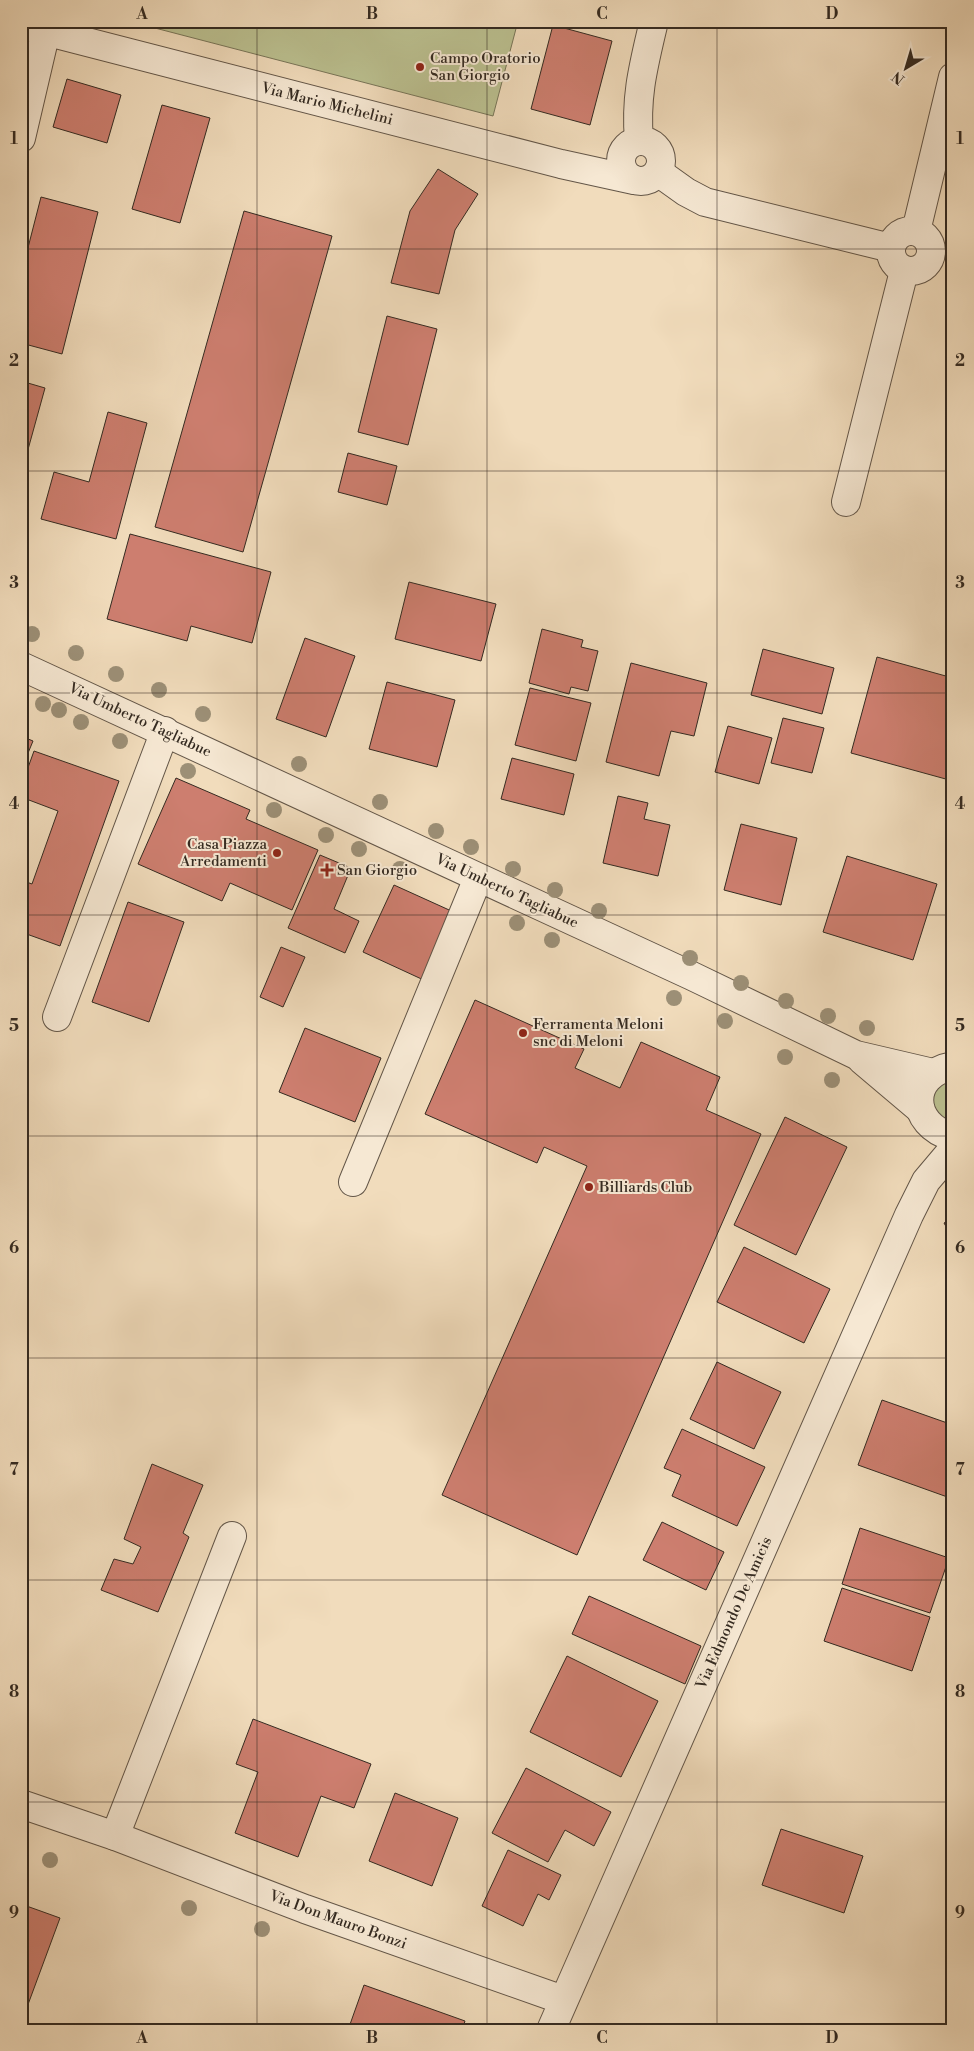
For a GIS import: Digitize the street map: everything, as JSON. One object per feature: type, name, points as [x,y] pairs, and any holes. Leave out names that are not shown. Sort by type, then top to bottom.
[{"type":"street","points":[[646,176],[661,167],[660,153],[652,144],[639,140],[637,118],[640,81],[654,21]]},
{"type":"street","points":[[21,138],[28,26]]},
{"type":"street","name":"Via Mario Michelini","points":[[28,26],[562,164],[646,176]]},
{"type":"street","points":[[916,232],[953,77]]},
{"type":"street","points":[[646,176],[705,202],[898,259],[918,271],[929,263],[931,256],[930,244],[922,234],[916,232],[910,231],[898,236],[898,259],[846,502]]},
{"type":"street","name":"Via Umberto Tagliabue","points":[[21,666],[692,976],[856,1055],[924,1116],[939,1133],[953,1137]]},
{"type":"street","points":[[57,1017],[165,731]]},
{"type":"street","points":[[353,1182],[478,878]]},
{"type":"street","name":"Via Umberto Tagliabue","points":[[856,1055],[946,1064]]},
{"type":"street","name":"Via Edmondo De Amicis","points":[[918,1196],[923,1164],[924,1116],[920,1099],[922,1089],[946,1064]]},
{"type":"street","name":"Via Edmondo De Amicis","points":[[551,2030],[918,1196],[932,1173],[953,1149]]},
{"type":"street","points":[[115,1836],[232,1536]]},
{"type":"street","name":"Via Don Mauro Bonzi","points":[[21,1804],[115,1836],[305,1909],[563,2000]]},
{"type":"green space","name":"Campo Oratorio San Giorgio","points":[[128,21],[518,21],[493,116]]},
{"type":"green space","points":[[953,1078],[953,1124],[945,1122],[932,1106],[937,1088]]},
{"type":"building","points":[[553,25],[612,41],[590,125],[531,109]]},
{"type":"building","points":[[67,79],[121,95],[107,143],[53,127]]},
{"type":"building","points":[[162,105],[210,118],[180,223],[132,209]]},
{"type":"building","points":[[438,169],[478,194],[455,230],[439,294],[391,283],[410,211]]},
{"type":"building","points":[[41,197],[98,212],[62,354],[21,343],[21,275]]},
{"type":"building","points":[[244,211],[332,236],[243,552],[155,527]]},
{"type":"building","points":[[387,316],[437,329],[408,445],[358,432]]},
{"type":"building","points":[[21,381],[45,388],[24,464],[21,463]]},
{"type":"building","points":[[108,412],[147,423],[116,539],[41,519],[54,472],[89,482]]},
{"type":"building","points":[[348,453],[397,466],[387,505],[338,492]]},
{"type":"building","points":[[130,534],[271,572],[252,643],[191,626],[187,641],[107,619]]},
{"type":"building","points":[[409,582],[496,604],[481,661],[395,639]]},
{"type":"building","points":[[542,629],[583,640],[581,647],[598,651],[588,691],[571,687],[569,694],[529,683]]},
{"type":"building","points":[[305,638],[355,656],[326,737],[276,719]]},
{"type":"building","points":[[763,649],[834,668],[822,714],[751,695]]},
{"type":"building","points":[[877,657],[953,678],[953,781],[851,753]]},
{"type":"building","points":[[631,663],[707,683],[694,736],[671,731],[659,776],[606,762]]},
{"type":"building","points":[[387,682],[455,700],[437,767],[369,749]]},
{"type":"building","points":[[530,688],[591,703],[576,761],[515,745]]},
{"type":"building","points":[[783,718],[824,728],[812,773],[771,763]]},
{"type":"building","points":[[728,726],[772,738],[759,784],[715,772]]},
{"type":"building","points":[[21,736],[33,741],[21,770]]},
{"type":"building","points":[[34,751],[119,781],[60,946],[21,932],[21,880],[32,884],[58,811],[21,797],[21,787]]},
{"type":"building","points":[[512,758],[574,774],[564,815],[501,799]]},
{"type":"building","points":[[176,778],[250,810],[246,819],[318,850],[292,910],[230,883],[222,901],[138,864]]},
{"type":"building","points":[[618,796],[648,803],[644,819],[670,825],[658,876],[603,863]]},
{"type":"building","points":[[741,824],[797,838],[781,905],[724,890]]},
{"type":"building","points":[[320,855],[351,868],[334,909],[359,921],[345,953],[288,928]]},
{"type":"building","points":[[847,856],[937,884],[913,960],[823,932]]},
{"type":"building","points":[[394,885],[458,914],[428,982],[363,952]]},
{"type":"building","points":[[128,902],[184,922],[149,1022],[92,1002]]},
{"type":"building","points":[[281,947],[305,957],[283,1007],[260,997]]},
{"type":"building","points":[[475,1000],[584,1049],[575,1068],[620,1088],[641,1042],[720,1077],[706,1110],[761,1134],[577,1555],[442,1495],[587,1166],[544,1147],[537,1163],[425,1114]]},
{"type":"building","points":[[305,1028],[381,1058],[355,1122],[279,1092]]},
{"type":"building","points":[[785,1117],[847,1147],[796,1255],[734,1225]]},
{"type":"building","points":[[953,1218],[953,1239],[944,1223]]},
{"type":"building","points":[[744,1247],[830,1289],[804,1343],[717,1302]]},
{"type":"building","points":[[717,1362],[781,1392],[754,1449],[690,1419]]},
{"type":"building","points":[[882,1400],[953,1425],[953,1499],[858,1465]]},
{"type":"building","points":[[682,1429],[765,1467],[737,1526],[672,1496],[681,1475],[664,1468]]},
{"type":"building","points":[[152,1464],[203,1485],[183,1533],[189,1537],[158,1612],[101,1590],[114,1559],[133,1564],[141,1547],[124,1539]]},
{"type":"building","points":[[662,1522],[724,1552],[706,1590],[643,1560]]},
{"type":"building","points":[[860,1528],[949,1558],[930,1613],[842,1584]]},
{"type":"building","points":[[842,1588],[930,1617],[912,1671],[824,1641]]},
{"type":"building","points":[[589,1596],[701,1646],[685,1684],[572,1634]]},
{"type":"building","points":[[567,1656],[658,1701],[621,1777],[530,1732]]},
{"type":"building","points":[[253,1719],[371,1764],[354,1808],[321,1796],[298,1857],[235,1833],[258,1772],[236,1764]]},
{"type":"building","points":[[526,1768],[611,1812],[594,1846],[565,1830],[548,1862],[492,1833]]},
{"type":"building","points":[[395,1793],[458,1818],[432,1886],[369,1861]]},
{"type":"building","points":[[781,1829],[863,1856],[844,1913],[762,1885]]},
{"type":"building","points":[[508,1850],[561,1875],[549,1900],[538,1894],[523,1926],[482,1906]]},
{"type":"building","points":[[21,1904],[60,1918],[23,2018],[21,2017]]},
{"type":"building","points":[[364,1985],[465,2021],[462,2030],[348,2030]]},
{"type":"place","name":"Campo Oratorio San Giorgio","points":[[420,67]]},
{"type":"place","name":"Casa Piazza Arredamenti","points":[[277,853]]},
{"type":"place","name":"San Giorgio","points":[[327,870]]},
{"type":"place","name":"Ferramenta Meloni snc di Meloni","points":[[523,1033]]},
{"type":"place","name":"Billiards Club","points":[[589,1187]]}]
